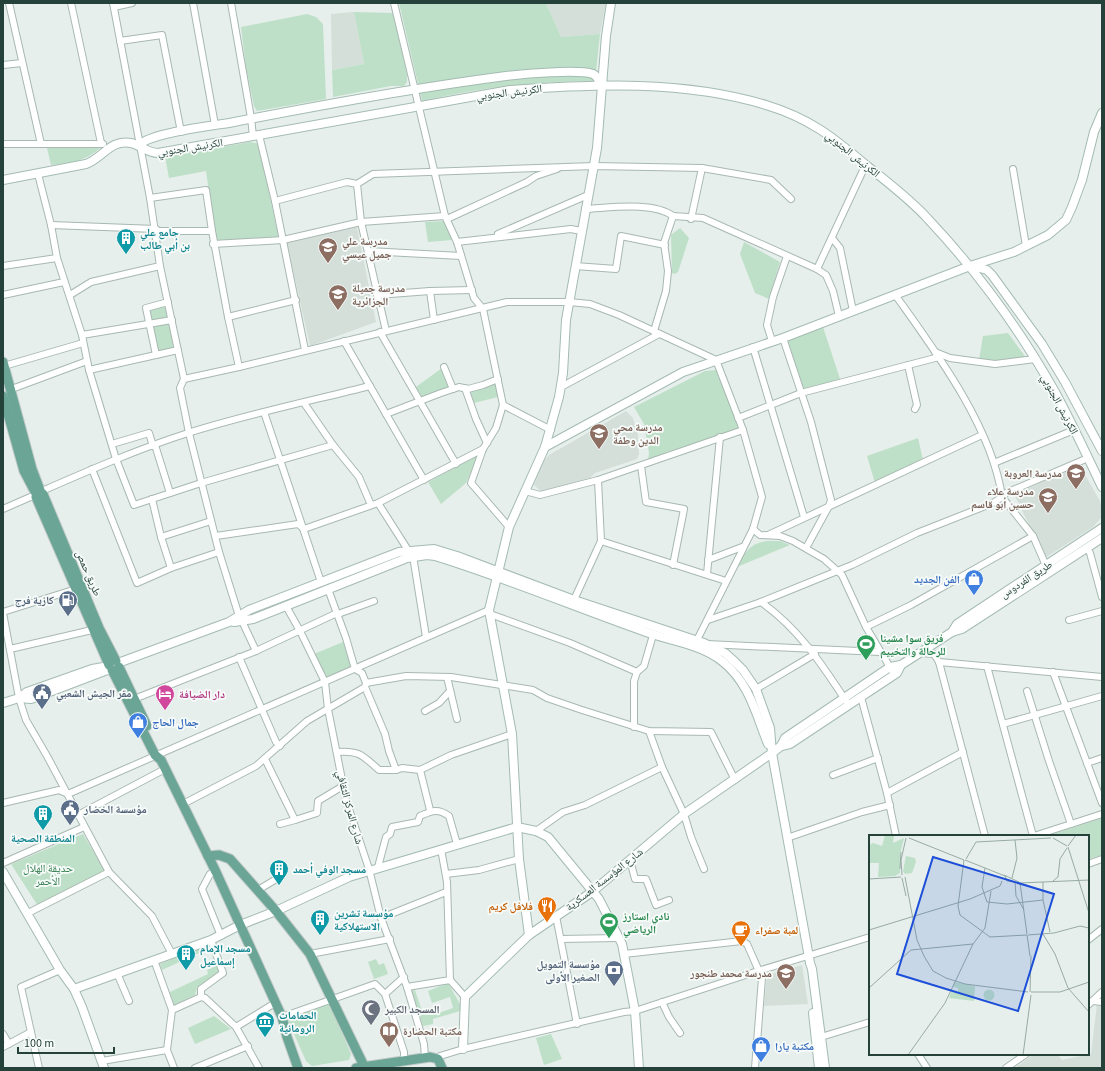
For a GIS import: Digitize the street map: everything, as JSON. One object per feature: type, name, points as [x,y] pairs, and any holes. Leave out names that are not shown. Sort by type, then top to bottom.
[{"type":"main road","points":[[529,935],[519,858],[512,734],[489,612],[509,527],[546,447],[561,387],[569,302],[597,148],[611,3]]},
{"type":"main road","points":[[139,145],[150,138],[252,118],[507,76],[560,72],[594,74],[602,86]]},
{"type":"main road","name":"الكرنيش الجنوبي","points":[[3,180],[86,164],[97,158],[105,145],[124,143],[139,145],[150,152],[158,153],[510,90],[634,86],[687,90],[736,97],[769,106],[808,122],[825,131],[844,145],[899,191],[927,217],[970,266],[1035,359],[1056,394],[1102,487]]},
{"type":"main road","points":[[546,447],[684,372],[896,296],[970,266],[1026,246],[1048,235],[1066,220],[1072,207],[1082,180],[1094,132],[1102,112]]},
{"type":"main road","name":"الكرنيش الجنوبي","points":[[970,266],[987,270],[992,275],[1042,344],[1065,382],[1102,451]]},
{"type":"main road","points":[[4,364],[6,393],[32,469],[38,493]]},
{"type":"main road","name":"طريق حمص","points":[[38,493],[92,630],[134,699],[165,769],[216,872],[282,1017],[286,1030]]},
{"type":"main road","name":"طريق حمص","points":[[38,493],[99,628],[113,666],[159,756]]},
{"type":"main road","name":"طريق الفردوس","points":[[772,753],[781,746],[790,744],[846,701],[901,665],[952,632],[962,629],[1048,570],[1102,528]]},
{"type":"main road","name":"طريق الفردوس","points":[[1048,570],[1102,538]]},
{"type":"main road","points":[[240,619],[249,610],[399,552],[435,556],[497,574],[653,635],[698,644],[722,661],[745,687],[754,704],[772,753]]},
{"type":"main road","points":[[3,704],[18,698],[27,692],[49,684],[92,669],[113,666],[229,622],[240,619],[253,619],[328,590],[410,553]]},
{"type":"main road","points":[[572,603],[725,653],[747,675],[756,689],[770,728],[772,753],[809,960],[812,969],[825,1068]]},
{"type":"main road","name":"طريق الفردوس","points":[[846,701],[861,697],[892,671]]},
{"type":"main road","name":"شارع المؤسسة العسكرية","points":[[465,997],[529,935],[592,892],[684,814],[772,753]]},
{"type":"main road","points":[[74,989],[221,936],[240,925],[276,911],[368,869],[517,827],[536,831],[548,838],[599,899],[624,954],[635,1011],[639,1068]]},
{"type":"main road","points":[[208,856],[219,855],[230,859],[276,911],[310,954],[332,999],[361,1068],[425,1058],[438,1059],[442,1068]]},
{"type":"main road","points":[[3,872],[6,885],[28,913],[60,970],[74,989],[103,1065]]},
{"type":"main road","points":[[809,960],[807,970],[819,1068]]},
{"type":"main road","points":[[463,1049],[465,997]]},
{"type":"main road","points":[[286,1030],[298,1068]]},
{"type":"main road","points":[[286,1030],[304,1068]]},
{"type":"street","points":[[9,3],[41,144]]},
{"type":"street","points":[[3,144],[105,145],[71,3]]},
{"type":"street","points":[[132,3],[114,5],[156,230],[160,266],[184,379],[180,388],[189,433],[211,521],[240,619],[256,651]]},
{"type":"street","points":[[193,3],[215,125]]},
{"type":"street","points":[[231,3],[252,118],[275,201],[306,350]]},
{"type":"street","points":[[394,3],[446,217],[457,242],[474,298],[483,309],[503,405],[496,428],[483,449],[471,483],[509,527]]},
{"type":"street","points":[[120,41],[162,35],[181,132]]},
{"type":"street","points":[[3,65],[22,63]]},
{"type":"street","points":[[817,269],[866,164]]},
{"type":"street","points":[[275,201],[347,182],[357,184],[373,174],[594,166],[702,168],[771,180],[792,199]]},
{"type":"street","points":[[213,244],[283,240],[361,222],[446,217],[536,176],[563,167]]},
{"type":"street","points":[[691,218],[702,168]]},
{"type":"street","points":[[1013,169],[1026,246]]},
{"type":"street","points":[[38,174],[51,225],[57,258],[82,335],[89,370],[116,459],[134,505],[201,483],[281,462],[333,445]]},
{"type":"street","points":[[357,184],[361,222],[377,295],[383,332],[456,464]]},
{"type":"street","points":[[150,198],[206,190],[213,244],[239,367]]},
{"type":"street","points":[[493,237],[588,195]]},
{"type":"street","points":[[585,209],[632,206],[667,212],[673,216],[703,218],[817,269],[826,275],[833,291],[839,316]]},
{"type":"street","points":[[561,387],[657,332],[666,291],[668,271],[665,245],[673,216]]},
{"type":"street","points":[[51,225],[212,231]]},
{"type":"street","points":[[457,242],[571,229],[581,231]]},
{"type":"street","points":[[575,266],[616,269],[621,236],[665,245]]},
{"type":"street","points":[[832,238],[840,248],[853,311]]},
{"type":"street","points":[[368,251],[461,256]]},
{"type":"street","points":[[772,341],[767,325],[774,297],[788,256]]},
{"type":"street","points":[[3,266],[57,258]]},
{"type":"street","points":[[70,295],[91,282],[160,266]]},
{"type":"street","points":[[3,295],[64,282]]},
{"type":"street","points":[[377,295],[430,291],[472,290]]},
{"type":"street","points":[[430,291],[434,320]]},
{"type":"street","points":[[896,296],[937,354],[961,392],[994,463],[1002,497],[1033,536],[1048,570]]},
{"type":"street","points":[[228,317],[296,300]]},
{"type":"street","points":[[156,355],[146,308],[168,302]]},
{"type":"street","points":[[184,379],[483,309],[507,302],[569,302],[590,304],[657,332],[716,360],[743,430],[762,497],[753,529],[742,547],[698,644],[880,652]]},
{"type":"street","points":[[82,335],[172,320]]},
{"type":"street","points":[[782,338],[811,422],[831,500],[830,506],[806,548]]},
{"type":"street","points":[[344,341],[424,480]]},
{"type":"street","points":[[4,364],[83,343]]},
{"type":"street","points":[[753,347],[804,517]]},
{"type":"street","points":[[89,370],[178,350]]},
{"type":"street","points":[[738,418],[801,393],[908,365],[937,354],[950,358],[995,364],[1035,359]]},
{"type":"street","points":[[6,393],[87,361]]},
{"type":"street","points":[[908,365],[917,405],[915,409]]},
{"type":"street","points":[[444,367],[453,389]]},
{"type":"street","points":[[386,414],[420,400],[459,387],[465,388],[483,385],[498,379]]},
{"type":"street","points":[[3,509],[116,459],[189,433],[264,412],[370,386]]},
{"type":"street","points":[[465,388],[476,419],[487,443]]},
{"type":"street","points":[[304,403],[333,445],[359,477],[375,504],[410,553],[426,637]]},
{"type":"street","points":[[503,405],[551,430]]},
{"type":"street","points":[[264,412],[321,582]]},
{"type":"street","points":[[525,491],[540,495],[598,480],[743,430]]},
{"type":"street","points":[[994,463],[1074,430]]},
{"type":"street","points":[[112,444],[149,433],[170,493]]},
{"type":"street","points":[[768,535],[982,435]]},
{"type":"street","points":[[707,574],[720,437]]},
{"type":"street","points":[[304,529],[375,504],[483,449]]},
{"type":"street","points":[[708,620],[761,602],[836,570],[852,565],[917,533],[993,503],[1006,493],[1088,458]]},
{"type":"street","points":[[641,466],[646,502],[684,509],[673,565]]},
{"type":"street","points":[[92,469],[137,582],[171,568],[220,552]]},
{"type":"street","points":[[572,603],[601,541],[598,480]]},
{"type":"street","points":[[152,499],[160,537],[171,568]]},
{"type":"street","points":[[160,537],[211,521]]},
{"type":"street","points":[[216,536],[298,524],[304,529]]},
{"type":"street","points":[[753,529],[760,535],[780,536],[806,548],[824,559],[842,575],[866,628],[892,671]]},
{"type":"street","points":[[866,628],[911,605],[1033,536]]},
{"type":"street","points":[[601,541],[726,581]]},
{"type":"street","points":[[708,560],[742,547]]},
{"type":"street","points":[[1087,548],[1090,553],[1102,594]]},
{"type":"street","points":[[76,589],[3,612],[18,698],[26,720],[68,794],[84,828],[109,872],[152,916],[172,954]]},
{"type":"street","points":[[328,590],[355,669],[362,673],[385,734],[396,770]]},
{"type":"street","points":[[134,699],[256,651],[337,614],[374,601]]},
{"type":"street","points":[[761,602],[785,620],[816,654],[846,701]]},
{"type":"street","name":"شارع المركز الثقافي","points":[[286,606],[300,630],[325,682],[328,709],[343,786],[381,918],[404,977],[424,1044],[425,1058]]},
{"type":"street","points":[[1069,620],[1102,611]]},
{"type":"street","points":[[3,803],[60,790],[68,794],[159,756],[426,637],[489,612],[570,643],[637,672]]},
{"type":"street","points":[[10,649],[92,630]]},
{"type":"street","points":[[634,727],[634,681],[637,672],[644,666],[653,635]]},
{"type":"street","points":[[920,653],[926,652],[934,654],[938,662],[985,835]]},
{"type":"street","points":[[756,689],[816,654]]},
{"type":"street","points":[[239,657],[280,746]]},
{"type":"street","points":[[938,662],[1102,677]]},
{"type":"street","points":[[987,666],[1034,835]]},
{"type":"street","points":[[1053,672],[1067,706],[1102,803]]},
{"type":"street","points":[[183,804],[256,766],[307,722],[366,685],[406,676],[447,677],[502,684],[533,690],[547,698],[650,731],[711,732],[735,780]]},
{"type":"street","points":[[447,677],[457,719]]},
{"type":"street","points":[[425,711],[439,703],[450,691]]},
{"type":"street","points":[[1027,691],[1071,824]]},
{"type":"street","points":[[1003,724],[1102,696]]},
{"type":"street","points":[[861,697],[887,793],[896,835]]},
{"type":"street","points":[[650,731],[662,767],[684,814],[691,837],[704,869]]},
{"type":"street","points":[[337,752],[352,750],[362,754],[379,770],[396,770],[402,768],[420,770],[451,755],[512,734]]},
{"type":"street","points":[[887,793],[963,752]]},
{"type":"street","points":[[834,775],[878,758]]},
{"type":"street","points":[[1087,763],[1102,758]]},
{"type":"street","points":[[265,759],[295,820]]},
{"type":"street","points":[[536,831],[564,812],[585,804],[662,767]]},
{"type":"street","points":[[78,815],[165,769]]},
{"type":"street","points":[[420,770],[430,810]]},
{"type":"street","points":[[280,824],[317,812],[318,801],[343,786]]},
{"type":"street","points":[[787,838],[862,812],[890,805]]},
{"type":"street","points":[[378,866],[386,838],[390,834],[392,826],[418,822],[420,816],[430,810],[437,810],[449,816],[457,844]]},
{"type":"street","points":[[1037,835],[1102,814]]},
{"type":"street","points":[[3,863],[84,828]]},
{"type":"street","points":[[441,849],[446,874],[450,980],[465,997]]},
{"type":"street","points":[[446,874],[479,870],[519,858]]},
{"type":"street","points":[[1089,864],[1102,859]]},
{"type":"street","points":[[630,860],[635,879],[646,879],[656,905],[669,900]]},
{"type":"street","points":[[28,913],[109,872]]},
{"type":"street","points":[[216,872],[210,874],[202,889],[221,936]]},
{"type":"street","points":[[258,890],[278,878]]},
{"type":"street","points":[[381,918],[446,892]]},
{"type":"street","points":[[556,916],[577,1024]]},
{"type":"street","points":[[1089,939],[1102,930]]},
{"type":"street","points":[[438,1059],[440,1056],[463,1049],[624,1012],[635,1011],[758,971],[809,960],[869,937]]},
{"type":"street","points":[[561,939],[618,938]]},
{"type":"street","points":[[310,954],[390,939]]},
{"type":"street","points":[[200,997],[201,989],[223,973],[211,940]]},
{"type":"street","points":[[624,954],[742,941],[747,944],[762,978],[755,1068]]},
{"type":"street","points":[[154,960],[172,1010],[167,1050],[174,1068]]},
{"type":"street","points":[[40,1068],[30,1032],[21,987],[60,970]]},
{"type":"street","points":[[117,973],[129,1000]]},
{"type":"street","points":[[385,994],[404,977]]},
{"type":"street","points":[[407,987],[450,980]]},
{"type":"street","points":[[282,1017],[375,984],[385,994],[404,1052],[404,1062]]},
{"type":"street","points":[[1091,1003],[1102,992]]},
{"type":"street","points":[[172,1010],[200,997],[206,998],[236,1027],[259,1068]]},
{"type":"street","points":[[662,1002],[669,1017],[680,1033]]},
{"type":"street","points":[[1091,1003],[1102,1002]]},
{"type":"street","points":[[236,1027],[275,1003]]},
{"type":"street","points":[[822,1037],[869,1022]]},
{"type":"street","points":[[3,1034],[6,1046],[30,1032]]},
{"type":"street","points":[[195,1068],[248,1046]]},
{"type":"street","points":[[103,1065],[167,1050]]},
{"type":"street","points":[[919,1055],[927,1068]]},
{"type":"street","points":[[1006,1068],[1025,1055]]},
{"type":"shaded area","points":[[546,3],[606,3],[600,34],[561,37]]},
{"type":"shaded area","points":[[354,12],[364,64],[332,70],[331,14]]},
{"type":"shaded area","points":[[357,227],[376,322],[310,346],[287,243]]},
{"type":"shaded area","name":"مدرسة محي الدين وطفة","points":[[626,411],[633,418],[638,435],[639,454],[637,459],[595,473],[590,478],[542,492],[534,485],[542,463],[549,455]]},
{"type":"shaded area","name":"مدرسة علاء حسين أبو قاسم","points":[[1080,466],[1100,501],[1102,508],[1101,518],[1093,527],[1045,558],[1015,494]]},
{"type":"shaded area","name":"مدرسة محمد طنجور","points":[[802,965],[808,1004],[764,1006],[767,975]]},
{"type":"shaded area","points":[[1097,1004],[1102,1004],[1102,1068],[1015,1068],[1033,1055],[1058,1055],[1062,1060],[1091,1054]]},
{"type":"green space","points":[[399,3],[546,3],[561,37],[600,34],[595,81],[551,82],[508,86],[465,92],[422,101]]},
{"type":"green space","points":[[354,12],[394,13],[407,75],[407,82],[404,86],[391,86],[333,97],[332,70],[364,64]]},
{"type":"green space","points":[[307,14],[316,17],[323,24],[326,99],[257,111],[254,106],[246,68],[241,27]]},
{"type":"green space","points":[[250,142],[256,143],[259,146],[279,239],[216,240],[206,171],[169,178],[165,157]]},
{"type":"green space","points":[[47,148],[100,148],[83,159],[51,165]]},
{"type":"green space","points":[[446,221],[452,240],[428,242],[425,222]]},
{"type":"green space","points":[[680,228],[689,238],[678,272],[675,274],[672,273],[671,235]]},
{"type":"green space","points":[[744,242],[780,262],[769,299],[755,293],[740,254]]},
{"type":"green space","points":[[165,304],[168,317],[151,321],[148,308]]},
{"type":"green space","points":[[169,322],[174,349],[157,353],[152,326]]},
{"type":"green space","points":[[823,327],[840,379],[803,390],[788,341]]},
{"type":"green space","points":[[1008,333],[1027,359],[1004,364],[979,360],[983,336]]},
{"type":"green space","points":[[442,368],[449,388],[422,397],[416,387]]},
{"type":"green space","points":[[716,370],[740,429],[667,452],[648,461],[649,453],[644,424],[634,407],[705,371]]},
{"type":"green space","points":[[497,383],[498,397],[474,403],[470,390]]},
{"type":"green space","points":[[918,438],[923,460],[875,483],[867,456]]},
{"type":"green space","points":[[478,455],[466,483],[441,504],[428,482]]},
{"type":"green space","points":[[780,541],[790,545],[737,567],[749,549],[758,543]]},
{"type":"green space","points":[[343,642],[353,668],[324,680],[314,654]]},
{"type":"green space","points":[[1102,818],[1102,855],[1089,859],[1089,835],[1050,835]]},
{"type":"green space","name":"حديقة الهلال الأحمر","points":[[83,834],[105,871],[38,906],[11,864]]},
{"type":"green space","points":[[209,945],[210,948],[162,970],[160,964]]},
{"type":"green space","points":[[376,959],[379,965],[384,963],[388,974],[374,979],[368,962]]},
{"type":"green space","points":[[218,965],[220,971],[197,988],[195,995],[174,1005],[170,992],[208,974],[207,970]]},
{"type":"green space","points":[[448,983],[460,1004],[460,1011],[433,1019],[433,1024],[423,1026],[412,991],[415,990],[423,1014],[433,1015],[453,1008],[450,997],[432,1003],[428,991]]},
{"type":"green space","points":[[330,1004],[351,1054],[349,1060],[312,1066],[306,1061],[287,1018]]},
{"type":"green space","points":[[214,1016],[231,1029],[195,1044],[188,1028]]},
{"type":"green space","points":[[551,1034],[562,1059],[544,1065],[536,1038]]},
{"type":"place","name":"جامع علي بن أبي طالب","points":[[126,255]]},
{"type":"place","name":"مدرسة علي جميل عيسي","points":[[328,264]]},
{"type":"place","name":"مدرسة جميلة الجزائرية","points":[[338,311]]},
{"type":"place","name":"مدرسة محي الدين وطفة","points":[[599,450]]},
{"type":"place","name":"مدرسة العروبة","points":[[1076,490]]},
{"type":"place","name":"مدرسة علاء حسين أبو قاسم","points":[[1048,514]]},
{"type":"place","name":"الفن الجديد","points":[[974,596]]},
{"type":"place","name":"كازية فرج","points":[[68,617]]},
{"type":"place","name":"فريق سوا مشينا للرحالة والتخييم","points":[[866,661]]},
{"type":"place","name":"مقر الجيش الشعبي","points":[[42,710]]},
{"type":"place","name":"دار الضيافة","points":[[165,711]]},
{"type":"place","name":"جمال الحاج","points":[[138,739]]},
{"type":"place","name":"مؤسسة الخضار","points":[[70,826]]},
{"type":"place","name":"المنطقة الصحية","points":[[43,831]]},
{"type":"place","name":"مسجد الوفي أحمد","points":[[279,886]]},
{"type":"place","name":"فلافل كريم","points":[[547,923]]},
{"type":"place","name":"مؤسسة تشرين الاستهلاكية","points":[[320,936]]},
{"type":"place","name":"نادي استارز الرياضي","points":[[609,939]]},
{"type":"place","name":"لمبة صفراء","points":[[741,947]]},
{"type":"place","name":"مسجد الإمام إسماعيل","points":[[186,971]]},
{"type":"place","name":"مؤسسة التمويل الصغير الأولى","points":[[614,987]]},
{"type":"place","name":"مدرسة محمد طنجور","points":[[786,990]]},
{"type":"place","name":"المسجد الكبير","points":[[371,1026]]},
{"type":"place","name":"الحمامات الرومانية","points":[[265,1038]]},
{"type":"place","name":"مكتبة الحضارة","points":[[389,1048]]},
{"type":"place","name":"مكتبة يارا","points":[[761,1063]]}]
